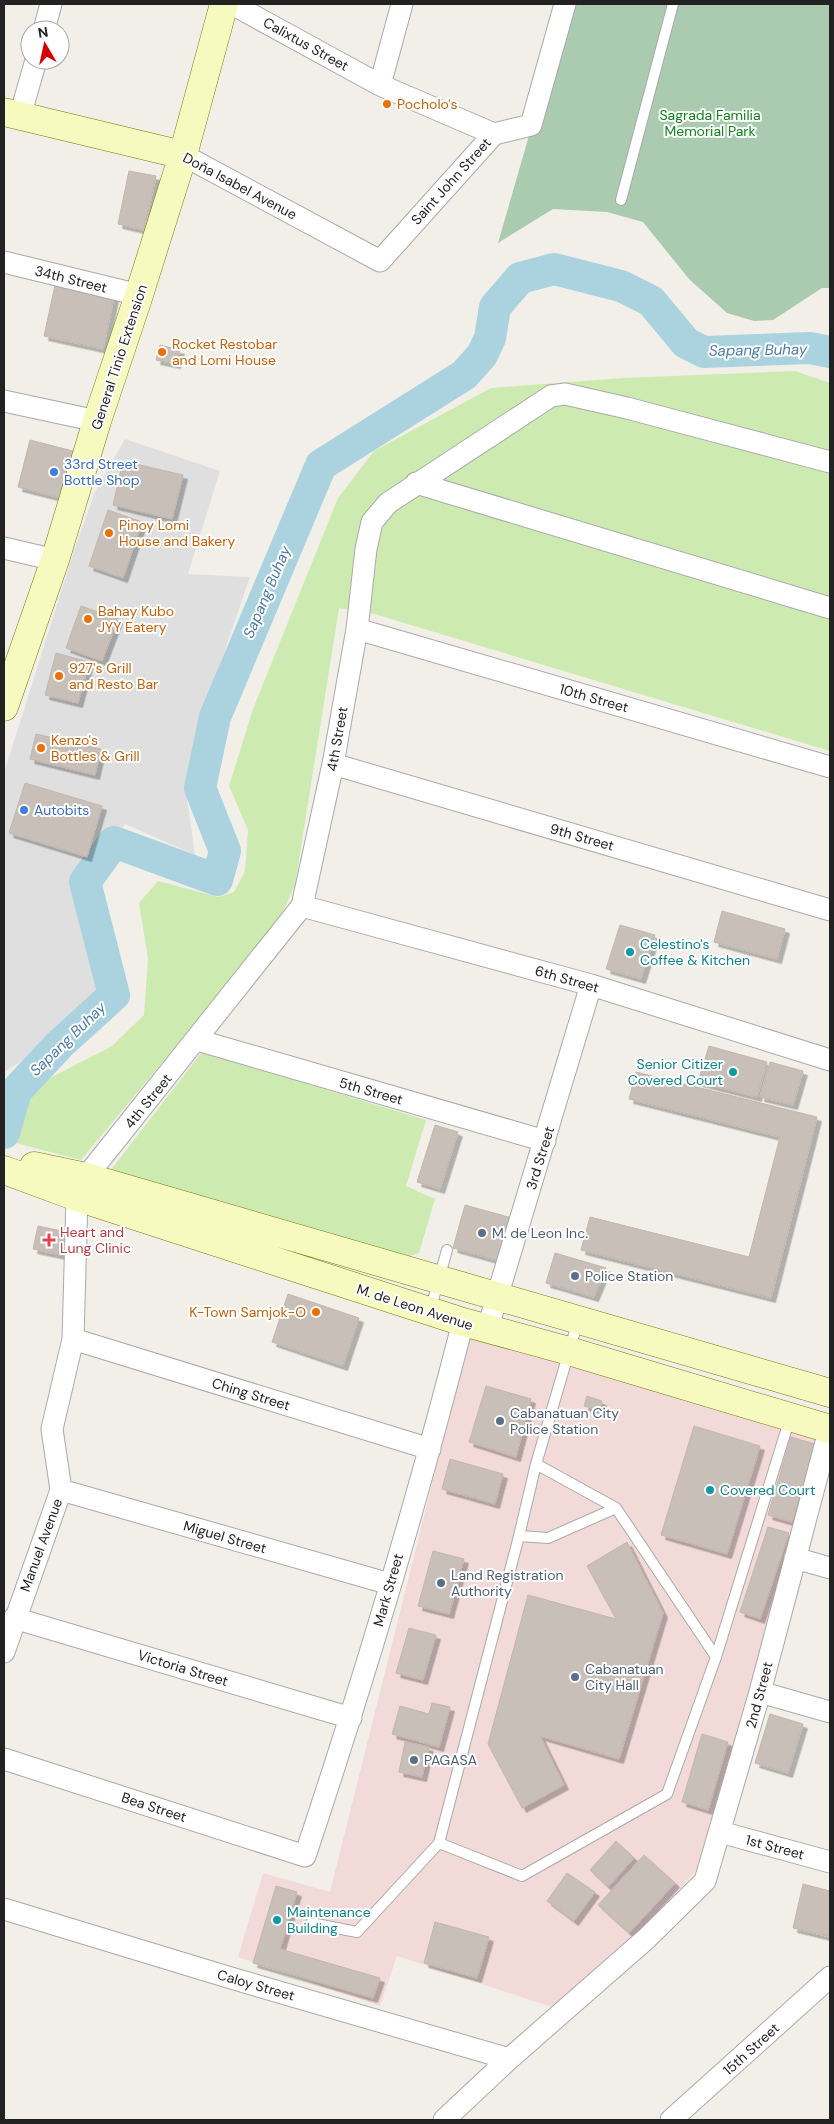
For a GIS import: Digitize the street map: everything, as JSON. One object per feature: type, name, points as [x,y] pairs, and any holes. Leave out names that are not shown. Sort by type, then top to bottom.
[{"type":"main road","name":"General Tinio Extension","points":[[5,695],[55,560],[97,422],[139,295],[183,155],[224,4]]},
{"type":"main road","name":"Doña Isabel Avenue","points":[[12,114],[183,155]]},
{"type":"main road","name":"M. de Leon Avenue","points":[[8,1166],[438,1280],[830,1393]]},
{"type":"main road","name":"M. de Leon Avenue","points":[[82,1187],[430,1312],[830,1428]]},
{"type":"street","points":[[47,20],[51,4]]},
{"type":"street","name":"Calixtus Street","points":[[232,4],[380,85],[494,134]]},
{"type":"street","points":[[380,85],[402,4]]},
{"type":"street","name":"Saint John Street","points":[[380,261],[494,134],[531,126],[564,4]]},
{"type":"street","points":[[12,114],[32,70]]},
{"type":"street","name":"Doña Isabel Avenue","points":[[183,155],[380,261]]},
{"type":"street","name":"34th Street","points":[[4,262],[139,295]]},
{"type":"street","name":"4th Street","points":[[82,1187],[302,906],[333,764],[357,629],[366,549],[372,522],[388,503],[550,396],[565,394],[627,408],[830,462]]},
{"type":"street","points":[[4,401],[97,422]]},
{"type":"street","points":[[416,483],[830,608]]},
{"type":"street","points":[[4,548],[55,560]]},
{"type":"street","name":"10th Street","points":[[357,629],[830,767]]},
{"type":"street","name":"9th Street","points":[[333,764],[830,910]]},
{"type":"street","name":"6th Street","points":[[302,906],[591,985],[830,1060]]},
{"type":"street","name":"3rd Street","points":[[475,1326],[498,1297],[591,985]]},
{"type":"street","name":"5th Street","points":[[197,1040],[545,1141]]},
{"type":"street","name":"Manuel Avenue","points":[[4,1652],[14,1618],[60,1490],[52,1429],[73,1339],[82,1187]]},
{"type":"street","name":"Mark Street","points":[[305,1856],[351,1718],[430,1449],[475,1326]]},
{"type":"street","name":"Ching Street","points":[[73,1339],[430,1449]]},
{"type":"street","name":"2nd Street","points":[[444,2120],[509,2059],[646,1939],[705,1881],[760,1692],[830,1428]]},
{"type":"street","name":"Miguel Street","points":[[60,1490],[390,1584]]},
{"type":"street","points":[[795,1558],[830,1568]]},
{"type":"street","name":"Victoria Street","points":[[14,1618],[351,1718]]},
{"type":"street","points":[[760,1692],[830,1712]]},
{"type":"street","name":"Bea Street","points":[[4,1759],[305,1856]]},
{"type":"street","name":"1st Street","points":[[720,1832],[830,1862]]},
{"type":"street","name":"Caloy Street","points":[[4,1909],[240,1981],[509,2059]]},
{"type":"street","name":"15th Street","points":[[671,2120],[830,1977]]},
{"type":"lane","points":[[621,200],[674,4]]},
{"type":"lane","points":[[430,1312],[447,1250]]},
{"type":"lane","points":[[311,1923],[357,1932],[439,1843],[536,1464],[578,1321]]},
{"type":"lane","points":[[439,1843],[522,1876],[667,1794],[716,1657],[791,1416]]},
{"type":"lane","points":[[536,1464],[616,1508],[716,1657]]},
{"type":"lane","points":[[519,1536],[548,1538],[616,1508]]},
{"type":"shaded area","points":[[125,439],[220,471],[188,574],[250,577],[208,699],[186,791],[195,855],[125,824],[90,877],[117,982],[85,1023],[4,1072],[4,773],[74,551],[95,492]]},
{"type":"shaded area","points":[[469,1336],[822,1440],[705,1860],[636,1939],[554,2008],[397,1956],[380,2006],[238,1957],[263,1873],[330,1892]]},
{"type":"green space","name":"Sagrada Familia Memorial Park","points":[[567,4],[830,4],[830,288],[822,288],[773,320],[754,321],[727,313],[689,279],[643,222],[607,212],[553,209],[498,243]]},
{"type":"green space","points":[[795,371],[830,383],[830,751],[371,613],[339,608],[295,885],[278,923],[81,1160],[4,1140],[21,1093],[112,1046],[144,1015],[148,958],[139,903],[158,881],[218,897],[234,892],[245,871],[248,830],[229,786],[253,709],[338,498],[374,451],[491,388],[623,378]]},
{"type":"green space","points":[[202,1052],[426,1120],[406,1186],[435,1199],[419,1253],[404,1258],[110,1171]]},
{"type":"building","points":[[129,171],[156,176],[144,230],[118,224]]},
{"type":"building","points":[[55,285],[114,297],[103,349],[44,336]]},
{"type":"building","points":[[160,345],[180,350],[176,364],[156,360]]},
{"type":"building","points":[[30,440],[73,451],[61,498],[18,487]]},
{"type":"building","points":[[123,461],[183,475],[172,519],[113,505]]},
{"type":"building","points":[[108,510],[142,522],[123,578],[89,566]]},
{"type":"building","points":[[81,606],[118,619],[102,661],[66,648]]},
{"type":"building","points":[[56,653],[89,662],[78,703],[45,695]]},
{"type":"building","points":[[36,734],[101,749],[95,775],[30,759]]},
{"type":"building","points":[[25,783],[102,806],[87,857],[9,833]]},
{"type":"building","points":[[722,911],[785,929],[777,959],[714,942]]},
{"type":"building","name":"Celestino's Coffee & Kitchen","points":[[620,925],[655,935],[641,979],[606,969]]},
{"type":"building","name":"Senior Citizer Covered Court","points":[[709,1046],[767,1062],[757,1097],[698,1082]]},
{"type":"building","points":[[770,1062],[803,1071],[793,1105],[760,1097]]},
{"type":"building","points":[[636,1072],[817,1117],[771,1298],[581,1250],[590,1217],[749,1257],[780,1137],[629,1099]]},
{"type":"building","points":[[435,1125],[458,1132],[440,1189],[417,1182]]},
{"type":"building","name":"M. de Leon Inc.","points":[[465,1205],[512,1218],[500,1261],[453,1248]]},
{"type":"building","name":"Heart and Lung Clinic","points":[[38,1226],[66,1232],[61,1255],[33,1249]]},
{"type":"building","name":"Police Station","points":[[555,1253],[606,1268],[594,1297],[546,1283]]},
{"type":"building","points":[[288,1294],[359,1318],[343,1366],[272,1342]]},
{"type":"building","name":"Cabanatuan City Police Station","points":[[486,1386],[531,1399],[516,1457],[469,1442]]},
{"type":"building","points":[[587,1396],[602,1401],[600,1410],[584,1406]]},
{"type":"building","name":"Covered Court","points":[[694,1426],[760,1446],[727,1554],[661,1535]]},
{"type":"building","points":[[791,1437],[815,1444],[792,1522],[768,1515]]},
{"type":"building","points":[[450,1459],[503,1474],[495,1504],[442,1489]]},
{"type":"building","points":[[768,1527],[789,1533],[760,1619],[740,1612]]},
{"type":"building","name":"Cabanatuan City Hall","points":[[627,1542],[663,1613],[619,1759],[540,1736],[564,1785],[522,1808],[488,1744],[528,1595],[616,1619],[587,1566]]},
{"type":"building","name":"Land Registration Authority","points":[[433,1551],[464,1559],[449,1614],[418,1606]]},
{"type":"building","points":[[409,1628],[436,1635],[423,1680],[396,1673]]},
{"type":"building","points":[[432,1703],[450,1707],[439,1747],[392,1734],[400,1706],[429,1714]]},
{"type":"building","points":[[770,1714],[803,1724],[788,1773],[755,1763]]},
{"type":"building","points":[[702,1734],[728,1742],[708,1810],[682,1802]]},
{"type":"building","name":"PAGASA","points":[[405,1742],[429,1747],[422,1777],[399,1772]]},
{"type":"building","points":[[616,1841],[634,1858],[608,1887],[590,1870]]},
{"type":"building","points":[[644,1855],[675,1883],[629,1933],[598,1905]]},
{"type":"building","points":[[567,1873],[595,1892],[574,1921],[547,1901]]},
{"type":"building","points":[[803,1884],[830,1891],[830,1937],[793,1928]]},
{"type":"building","name":"Maintenance Building","points":[[276,1886],[297,1892],[280,1949],[380,1978],[373,1998],[253,1963]]},
{"type":"building","points":[[435,1922],[489,1937],[477,1978],[424,1963]]},
{"type":"waterway","name":"Sapang Buhay","points":[[4,1133],[16,1091],[59,1045],[114,995],[85,882],[114,842],[217,880],[225,851],[200,788],[215,717],[321,465],[464,375],[482,355],[490,338],[495,307],[520,278],[554,269],[621,286],[651,301],[686,343],[704,352],[810,348],[830,352]]},
{"type":"place","name":"Pocholo's","points":[[387,104]]},
{"type":"place","name":"Rocket Restobar and Lomi House","points":[[162,352]]},
{"type":"place","name":"33rd Street Bottle Shop","points":[[54,472]]},
{"type":"place","name":"Pinoy Lomi House and Bakery","points":[[109,533]]},
{"type":"place","name":"Bahay Kubo JYY Eatery","points":[[88,619]]},
{"type":"place","name":"927's Grill and Resto Bar","points":[[59,676]]},
{"type":"place","name":"Kenzo's Bottles & Grill","points":[[41,748]]},
{"type":"place","name":"Autobits","points":[[24,810]]},
{"type":"place","name":"Celestino's Coffee & Kitchen","points":[[630,952]]},
{"type":"place","name":"Senior Citizer Covered Court","points":[[733,1072]]},
{"type":"place","name":"M. de Leon Inc.","points":[[482,1233]]},
{"type":"place","name":"Heart and Lung Clinic","points":[[49,1240]]},
{"type":"place","name":"Police Station","points":[[575,1276]]},
{"type":"place","name":"K-Town Samjok-O","points":[[316,1312]]},
{"type":"place","name":"Cabanatuan City Police Station","points":[[500,1421]]},
{"type":"place","name":"Covered Court","points":[[710,1490]]},
{"type":"place","name":"Land Registration Authority","points":[[441,1583]]},
{"type":"place","name":"Cabanatuan City Hall","points":[[575,1677]]},
{"type":"place","name":"PAGASA","points":[[414,1760]]},
{"type":"place","name":"Maintenance Building","points":[[277,1920]]}]
